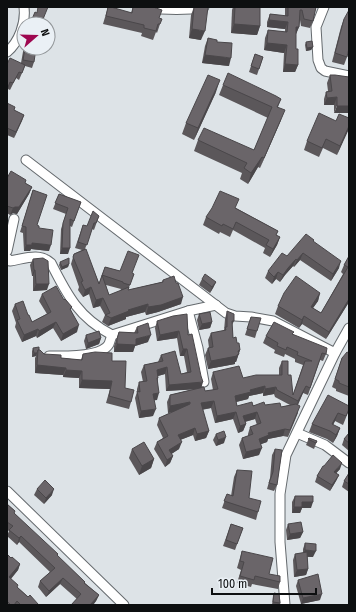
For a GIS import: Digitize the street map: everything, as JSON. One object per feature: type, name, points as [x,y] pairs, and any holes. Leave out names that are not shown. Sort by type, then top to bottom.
[{"type":"street","points":[[7,52],[12,48],[17,40],[24,24],[24,7]]},
{"type":"street","points":[[145,7],[190,10],[204,7]]},
{"type":"street","points":[[324,7],[316,28],[318,60],[324,71],[349,76]]},
{"type":"street","points":[[26,160],[226,313],[235,316],[273,321],[338,352]]},
{"type":"street","points":[[7,251],[14,219]]},
{"type":"street","points":[[7,258],[10,261],[33,257],[40,257],[47,260],[51,263],[66,294],[82,313],[97,327],[112,335],[188,311],[216,305]]},
{"type":"street","points":[[188,311],[198,348],[204,382]]},
{"type":"street","points":[[285,605],[280,542],[280,494],[286,455],[349,328]]},
{"type":"street","points":[[43,355],[82,355],[95,353],[104,349],[109,344],[112,335]]},
{"type":"street","points":[[297,433],[325,445],[349,463]]},
{"type":"street","points":[[7,491],[124,605]]},
{"type":"building","points":[[38,7],[48,7],[44,16],[33,16],[35,12],[37,13]]},
{"type":"building","points":[[108,7],[132,13],[133,7],[153,7],[162,10],[159,18],[162,19],[160,24],[158,24],[156,31],[144,28],[144,25],[106,16]]},
{"type":"building","points":[[194,7],[208,7],[205,31],[192,29]]},
{"type":"building","points":[[235,7],[260,7],[260,26],[234,24]]},
{"type":"building","points":[[288,7],[316,7],[313,21],[304,19],[302,10],[300,10],[299,27],[296,27],[298,65],[285,64],[287,45],[267,43],[268,30],[287,32],[288,22],[269,20],[270,14],[288,16]]},
{"type":"building","points":[[349,10],[349,48],[347,57],[335,53],[344,19]]},
{"type":"building","points":[[208,38],[217,40],[217,42],[232,43],[231,58],[205,55]]},
{"type":"building","points":[[312,41],[313,47],[307,48],[306,42]]},
{"type":"building","points":[[255,54],[263,57],[259,69],[251,66]]},
{"type":"building","points":[[24,56],[35,56],[34,62],[23,60]]},
{"type":"building","points":[[10,58],[25,65],[22,73],[19,72],[13,83],[10,82],[7,90],[7,64]]},
{"type":"building","points":[[228,73],[281,99],[277,107],[285,110],[264,158],[262,157],[251,173],[244,168],[247,163],[198,140],[204,128],[254,150],[272,107],[223,85]]},
{"type":"building","points":[[208,75],[220,80],[198,128],[186,123]]},
{"type":"building","points":[[330,75],[349,77],[349,106],[337,106],[337,97],[327,98],[326,92],[332,91]]},
{"type":"building","points":[[7,103],[15,107],[14,110],[24,115],[16,132],[7,128]]},
{"type":"building","points":[[319,113],[336,121],[339,114],[349,118],[349,126],[340,146],[326,139],[322,148],[307,141]]},
{"type":"building","points":[[11,171],[26,180],[25,183],[32,187],[19,207],[13,208],[7,206],[7,178]]},
{"type":"building","points":[[33,190],[47,195],[37,225],[39,228],[53,230],[51,245],[32,243],[32,245],[26,245],[26,227],[22,226]]},
{"type":"building","points":[[220,191],[239,199],[235,208],[278,231],[276,235],[280,237],[273,249],[266,245],[269,240],[236,222],[233,229],[223,224],[222,226],[206,217]]},
{"type":"building","points":[[59,194],[81,202],[74,221],[70,219],[70,248],[62,248],[63,223],[68,208],[55,203]]},
{"type":"building","points":[[93,211],[99,216],[96,223],[94,223],[87,245],[78,242],[83,225],[87,226]]},
{"type":"building","points":[[306,234],[314,240],[313,241],[341,261],[333,274],[303,253],[283,275],[278,272],[274,277],[268,271],[282,253],[287,256]]},
{"type":"building","points":[[86,249],[99,284],[102,275],[109,295],[129,287],[128,290],[163,282],[163,280],[174,276],[183,297],[161,305],[148,307],[148,304],[128,310],[129,311],[111,318],[105,315],[110,313],[103,298],[96,300],[91,287],[85,290],[81,282],[83,281],[73,257],[74,254]]},
{"type":"building","points":[[128,251],[139,255],[132,273],[134,274],[130,285],[102,275],[105,267],[120,271]]},
{"type":"building","points":[[349,256],[349,299],[329,332],[304,316],[302,320],[278,306],[284,293],[296,276],[320,293],[311,307],[321,313],[348,267],[344,265]]},
{"type":"building","points":[[43,258],[48,261],[49,284],[36,284],[33,259]]},
{"type":"building","points":[[69,258],[69,264],[62,267],[60,262]]},
{"type":"building","points":[[205,274],[216,282],[212,287],[202,279]]},
{"type":"building","points":[[56,286],[64,300],[65,299],[72,307],[70,309],[79,325],[63,334],[56,322],[39,331],[38,329],[24,335],[17,320],[20,319],[15,304],[23,301],[32,322],[51,312],[42,294]]},
{"type":"building","points":[[227,311],[234,314],[234,321],[232,321],[233,338],[236,337],[237,343],[239,343],[239,354],[237,356],[211,361],[208,348],[213,347],[211,333],[226,330]]},
{"type":"building","points":[[210,312],[212,322],[202,324],[199,314]]},
{"type":"building","points":[[187,314],[188,335],[192,334],[203,382],[169,385],[167,367],[157,370],[159,393],[153,394],[156,409],[141,411],[137,391],[140,392],[139,382],[147,381],[144,365],[163,361],[161,355],[175,351],[181,374],[191,372],[187,349],[183,349],[179,331],[160,335],[157,321],[173,316]]},
{"type":"building","points":[[251,317],[261,318],[257,331],[247,329]]},
{"type":"building","points":[[274,322],[294,332],[292,334],[327,348],[326,354],[322,353],[310,388],[306,386],[298,401],[277,390],[276,387],[265,389],[265,386],[250,390],[251,392],[235,396],[237,406],[252,402],[253,406],[264,402],[265,405],[280,403],[281,407],[296,404],[300,406],[290,430],[285,429],[268,433],[269,435],[259,439],[262,448],[246,452],[242,438],[253,434],[250,427],[261,423],[257,412],[243,416],[246,424],[240,426],[236,412],[217,416],[214,401],[201,403],[209,431],[197,434],[195,428],[178,435],[182,442],[169,450],[173,456],[167,460],[157,442],[168,436],[159,418],[190,404],[190,402],[170,406],[170,395],[204,387],[205,391],[218,389],[213,372],[239,366],[243,378],[256,375],[282,375],[282,361],[288,361],[288,375],[291,375],[293,395],[305,361],[312,361],[297,355],[298,352],[287,347],[286,350],[277,346],[278,343],[266,336]]},
{"type":"building","points":[[148,323],[151,335],[136,339],[136,345],[117,344],[119,332],[138,333],[137,327]]},
{"type":"building","points":[[99,331],[101,338],[88,343],[86,335]]},
{"type":"building","points":[[39,347],[37,353],[34,353],[33,348]]},
{"type":"building","points":[[38,350],[44,354],[61,355],[61,358],[82,360],[83,354],[95,352],[112,353],[112,361],[126,361],[125,388],[134,390],[131,402],[109,396],[112,381],[82,380],[82,371],[37,365]]},
{"type":"building","points":[[347,352],[349,353],[349,387],[339,383],[339,381],[335,379],[342,358]]},
{"type":"building","points":[[328,395],[349,406],[346,416],[338,413],[332,424],[340,428],[336,435],[312,424]]},
{"type":"building","points":[[224,431],[226,437],[218,440],[216,434]]},
{"type":"building","points":[[349,433],[349,443],[344,439]]},
{"type":"building","points":[[308,439],[317,441],[316,443]]},
{"type":"building","points":[[144,442],[154,459],[142,466],[132,449]]},
{"type":"building","points":[[275,449],[282,450],[277,485],[269,483],[273,472]]},
{"type":"building","points":[[333,455],[342,463],[334,472],[339,475],[332,485],[317,476],[323,466]]},
{"type":"building","points":[[237,470],[252,471],[249,498],[261,501],[258,512],[224,501],[227,494],[233,496]]},
{"type":"building","points":[[349,473],[349,484],[344,481]]},
{"type":"building","points":[[45,480],[54,489],[46,498],[37,489]]},
{"type":"building","points":[[295,496],[313,496],[313,502],[302,502],[302,507],[294,507]]},
{"type":"building","points":[[7,504],[15,511],[14,513],[58,554],[57,555],[85,582],[84,583],[99,595],[90,605],[71,605],[81,594],[63,578],[49,591],[40,581],[55,568],[21,536],[19,538],[9,530],[13,526],[7,522]]},
{"type":"building","points":[[301,522],[303,532],[290,534],[288,524]]},
{"type":"building","points":[[231,524],[243,528],[237,544],[226,540]]},
{"type":"building","points":[[305,543],[316,544],[316,551],[305,550]]},
{"type":"building","points":[[242,551],[273,558],[269,574],[280,576],[280,582],[255,576],[254,580],[240,576],[244,562],[240,561]]},
{"type":"building","points":[[307,552],[308,569],[297,570],[295,554]]},
{"type":"building","points":[[7,554],[20,564],[9,577],[28,597],[30,595],[38,604],[37,605],[21,605],[17,601],[14,605],[11,605],[7,601]]},
{"type":"building","points":[[318,574],[322,594],[303,598],[298,580]]},
{"type":"building","points":[[274,593],[279,594],[280,603],[273,602]]}]
